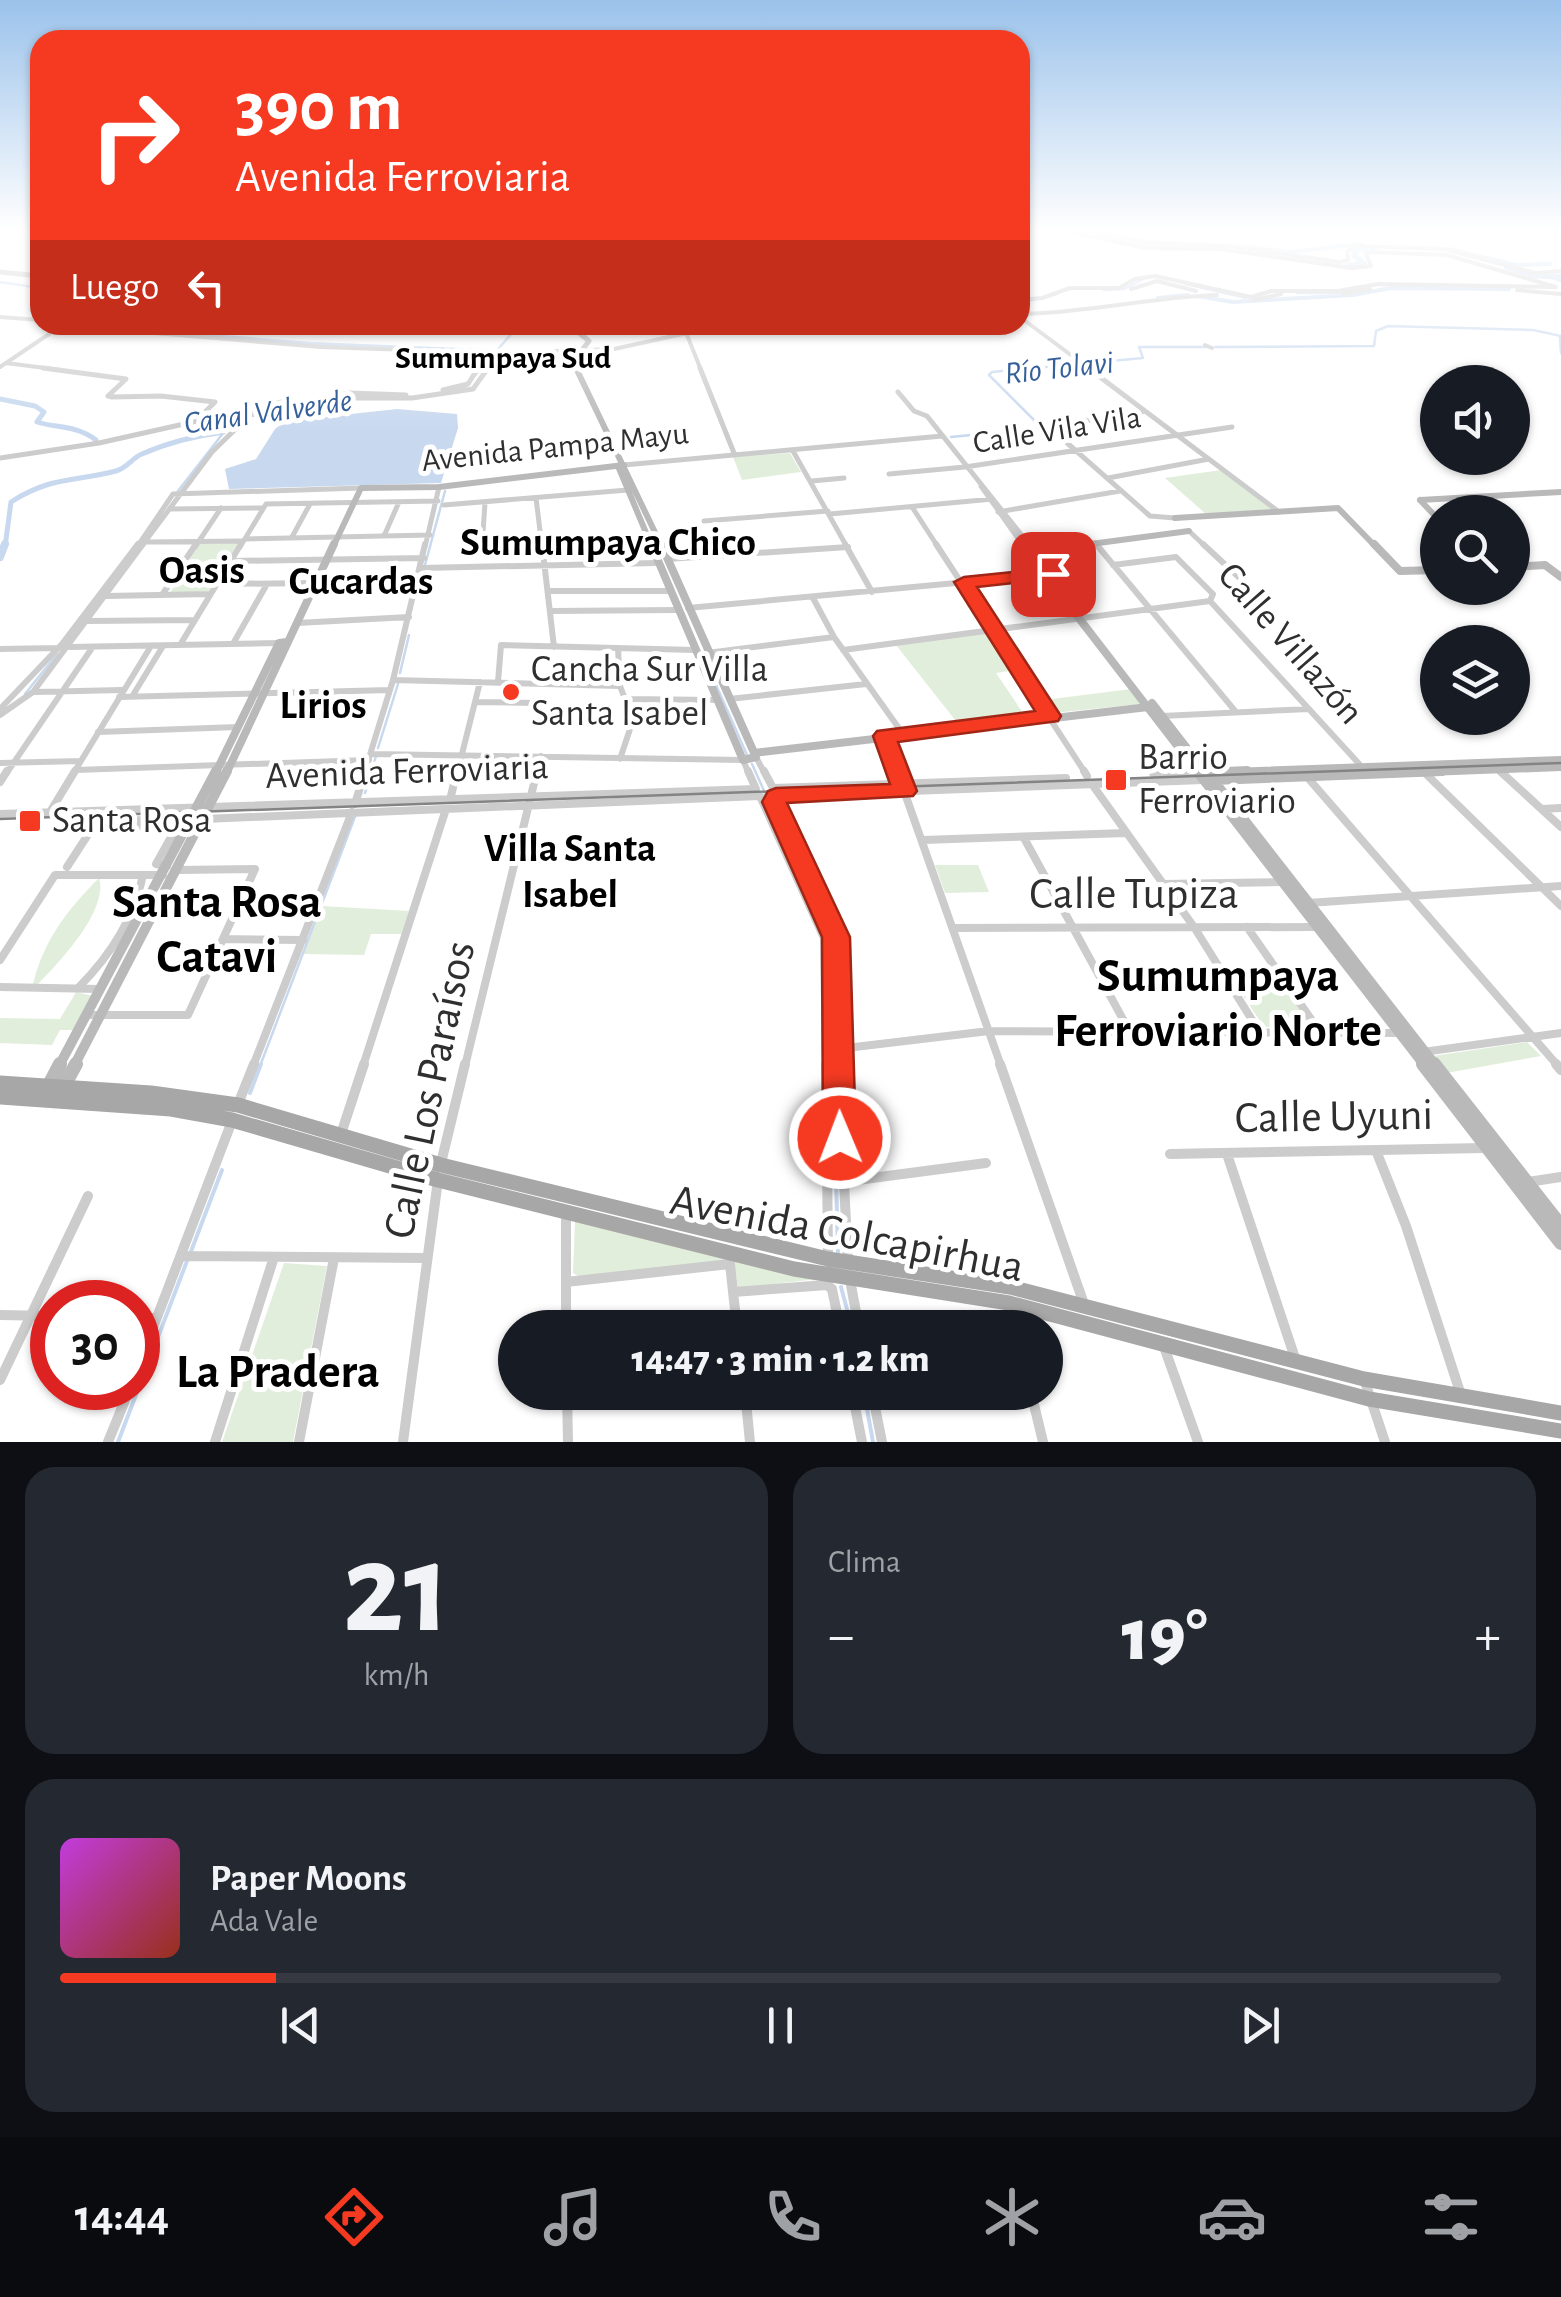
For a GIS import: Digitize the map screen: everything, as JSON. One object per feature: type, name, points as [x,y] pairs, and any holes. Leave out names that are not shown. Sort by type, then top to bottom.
[{"type":"main road","name":"Avenida Colcapirhua","points":[[0,1083],[53,1093],[235,1113],[340,1134],[439,1172]]},
{"type":"main road","name":"Avenida Colcapirhua","points":[[0,1097],[53,1093]]},
{"type":"main road","name":"Avenida Colcapirhua","points":[[235,1113],[439,1172],[850,1281],[1084,1305],[1364,1378],[1561,1413]]},
{"type":"main road","name":"Avenida Colcapirhua","points":[[571,1205],[1009,1295],[1369,1399],[1561,1431]]},
{"type":"street","points":[[1030,315],[1169,299]]},
{"type":"street","points":[[0,318],[30,321]]},
{"type":"street","points":[[1030,324],[1279,512]]},
{"type":"street","points":[[0,367],[46,335]]},
{"type":"street","points":[[179,335],[321,347],[494,353],[581,352],[680,335]]},
{"type":"street","points":[[238,335],[410,347]]},
{"type":"street","points":[[582,335],[590,341],[574,362],[623,467],[695,650],[824,938],[828,1259]]},
{"type":"street","points":[[686,335],[734,453]]},
{"type":"street","points":[[0,712],[33,692],[178,494],[228,433],[250,415],[267,409],[351,398],[412,398],[456,392],[480,383],[494,353]]},
{"type":"street","points":[[0,460],[106,446],[273,403],[350,393],[405,395],[454,388],[468,384],[494,353]]},
{"type":"street","points":[[6,363],[126,379],[108,396],[112,397],[161,396],[215,402],[194,423]]},
{"type":"street","points":[[898,392],[914,412],[927,416],[1403,1033],[1424,1052],[1561,1243]]},
{"type":"street","points":[[1144,410],[1049,427],[1150,516],[1174,518],[1338,508],[1400,571],[1420,570]]},
{"type":"street","name":"Calle Vila Vila","points":[[889,474],[965,467],[1232,427]]},
{"type":"street","points":[[869,445],[943,437]]},
{"type":"street","name":"Avenida Pampa Mayu","points":[[178,494],[440,488],[734,453],[943,437]]},
{"type":"street","name":"Avenida Pampa Mayu","points":[[623,467],[824,448]]},
{"type":"street","points":[[793,451],[872,592]]},
{"type":"street","points":[[1107,478],[1210,458]]},
{"type":"street","points":[[623,467],[628,490],[662,561],[669,591],[707,653],[775,792],[774,802],[836,937],[842,1182],[856,1310]]},
{"type":"street","points":[[812,481],[844,478]]},
{"type":"street","points":[[225,764],[237,727],[316,586],[362,488]]},
{"type":"street","points":[[160,1308],[353,808],[394,680],[408,616],[442,503],[440,488]]},
{"type":"street","points":[[170,509],[485,502],[628,490]]},
{"type":"street","points":[[1001,511],[1120,490]]},
{"type":"street","points":[[1508,495],[1561,492]]},
{"type":"street","points":[[0,712],[88,621],[178,494]]},
{"type":"street","points":[[536,498],[554,647]]},
{"type":"street","points":[[704,520],[991,499]]},
{"type":"street","points":[[384,536],[399,502]]},
{"type":"street","points":[[482,552],[485,502]]},
{"type":"street","points":[[292,538],[310,503]]},
{"type":"street","points":[[180,644],[265,506]]},
{"type":"street","points":[[912,506],[1087,776]]},
{"type":"street","points":[[162,595],[221,508]]},
{"type":"street","points":[[1174,518],[1245,584]]},
{"type":"street","points":[[1031,551],[1188,532]]},
{"type":"street","points":[[146,542],[430,536]]},
{"type":"street","points":[[1095,543],[1236,712]]},
{"type":"street","points":[[424,568],[662,561],[848,547]]},
{"type":"street","points":[[231,561],[424,558]]},
{"type":"street","name":"Calle Villazón","points":[[1113,564],[1176,558],[1213,594],[1210,601],[1362,768]]},
{"type":"street","points":[[1530,566],[1545,565],[1561,578]]},
{"type":"street","points":[[551,611],[682,609],[1050,574]]},
{"type":"street","points":[[217,584],[417,584]]},
{"type":"street","points":[[233,644],[266,584]]},
{"type":"street","points":[[550,590],[669,591]]},
{"type":"street","points":[[107,596],[211,594]]},
{"type":"street","points":[[812,597],[834,637],[903,734]]},
{"type":"street","points":[[843,650],[1210,601]]},
{"type":"street","points":[[297,622],[408,616]]},
{"type":"street","points":[[88,621],[195,620]]},
{"type":"street","points":[[707,653],[834,637]]},
{"type":"street","points":[[0,650],[283,642]]},
{"type":"street","points":[[53,1093],[102,988],[225,764],[250,726],[266,694],[283,642]]},
{"type":"street","points":[[50,812],[151,645]]},
{"type":"street","points":[[133,696],[164,645]]},
{"type":"street","points":[[498,682],[501,646],[695,650]]},
{"type":"street","points":[[0,782],[93,647]]},
{"type":"street","points":[[618,648],[620,686],[633,720],[620,759]]},
{"type":"street","points":[[394,680],[620,686]]},
{"type":"street","points":[[340,1134],[464,755],[480,682]]},
{"type":"street","points":[[729,699],[867,684]]},
{"type":"street","points":[[33,692],[133,696],[390,690]]},
{"type":"street","points":[[626,698],[717,700]]},
{"type":"street","points":[[474,702],[536,703]]},
{"type":"street","points":[[76,770],[464,755],[743,760],[885,736],[1050,716],[1310,709]]},
{"type":"street","points":[[98,732],[250,726]]},
{"type":"street","points":[[885,736],[1084,1305]]},
{"type":"street","name":"Calle Los Paraísos","points":[[403,1442],[439,1172],[541,756]]},
{"type":"street","points":[[0,764],[82,761]]},
{"type":"street","points":[[903,787],[1094,787],[1205,776],[1362,768],[1561,764]]},
{"type":"street","points":[[1153,773],[1307,777],[1561,764]]},
{"type":"street","points":[[1498,770],[1561,826]]},
{"type":"street","points":[[1425,773],[1561,906]]},
{"type":"street","points":[[1205,776],[1282,882],[1304,904],[1316,926],[1561,1226]]},
{"type":"street","points":[[1307,777],[1561,1070]]},
{"type":"street","points":[[775,792],[1066,778]]},
{"type":"street","points":[[1094,787],[1194,927],[1260,1032]]},
{"type":"street","name":"Avenida Ferroviaria","points":[[0,814],[201,813],[758,792]]},
{"type":"street","points":[[1541,809],[1561,808]]},
{"type":"street","name":"Avenida Ferroviaria","points":[[98,822],[201,813]]},
{"type":"street","points":[[67,867],[94,829],[167,826],[174,830],[156,864],[169,870]]},
{"type":"street","points":[[923,840],[1125,833]]},
{"type":"street","points":[[1024,838],[1131,1034]]},
{"type":"street","points":[[0,960],[56,875],[255,869],[188,1015],[87,1016]]},
{"type":"street","points":[[53,1093],[102,1016],[169,870]]},
{"type":"street","points":[[78,988],[103,963],[138,900],[143,875]]},
{"type":"street","points":[[1164,884],[1282,882]]},
{"type":"street","points":[[1304,904],[1561,886]]},
{"type":"street","points":[[1247,926],[1320,1033]]},
{"type":"street","name":"Calle Tupiza","points":[[953,928],[1316,926]]},
{"type":"street","points":[[223,939],[303,940]]},
{"type":"street","points":[[1228,981],[1279,972]]},
{"type":"street","points":[[0,986],[102,988]]},
{"type":"street","points":[[838,1048],[989,1031],[1403,1033]]},
{"type":"street","points":[[1424,1052],[1561,1034]]},
{"type":"street","name":"Calle Uyuni","points":[[1170,1154],[1494,1148]]},
{"type":"street","points":[[1376,1152],[1406,1226],[1461,1396]]},
{"type":"street","points":[[1227,1154],[1297,1362]]},
{"type":"street","points":[[842,1182],[986,1163]]},
{"type":"street","points":[[1526,1182],[1561,1177]]},
{"type":"street","points":[[47,1280],[88,1196]]},
{"type":"street","points":[[566,1310],[571,1205]]},
{"type":"street","points":[[180,1256],[425,1258]]},
{"type":"street","points":[[214,1442],[274,1257]]},
{"type":"street","points":[[299,1442],[334,1258]]},
{"type":"street","points":[[566,1282],[730,1264],[736,1310]]},
{"type":"street","points":[[733,1292],[828,1285],[836,1310]]},
{"type":"street","points":[[1009,1295],[1012,1310]]},
{"type":"street","points":[[0,1315],[30,1316],[0,1380]]},
{"type":"street","points":[[1161,1340],[1198,1442]]},
{"type":"street","points":[[1364,1378],[1385,1442]]},
{"type":"street","points":[[108,1442],[121,1410]]},
{"type":"street","points":[[567,1410],[568,1442]]},
{"type":"street","points":[[747,1410],[750,1442]]},
{"type":"street","points":[[856,1410],[862,1442]]},
{"type":"street","points":[[876,1410],[882,1442]]},
{"type":"street","points":[[1036,1410],[1044,1442]]},
{"type":"green space","points":[[790,453],[801,472],[742,480],[733,457]]},
{"type":"green space","points":[[1221,470],[1272,509],[1206,514],[1165,478]]},
{"type":"green space","points":[[238,543],[209,591],[170,593],[199,544]]},
{"type":"green space","points":[[991,632],[1015,670],[996,673],[1025,716],[959,725],[896,645]]},
{"type":"green space","points":[[1131,689],[1141,704],[1053,713],[1044,700]]},
{"type":"green space","points":[[935,865],[978,865],[989,892],[945,893]]},
{"type":"green space","points":[[99,878],[97,904],[81,934],[38,984],[33,984],[43,953],[58,926]]},
{"type":"green space","points":[[322,906],[409,911],[402,934],[371,934],[364,955],[303,954]]},
{"type":"green space","points":[[1277,977],[1311,1026],[1264,1027],[1236,985]]},
{"type":"green space","points":[[76,992],[93,996],[75,1030],[60,1030],[52,1045],[0,1043],[0,1018],[60,1019]]},
{"type":"green space","points":[[1527,1042],[1541,1056],[1446,1073],[1433,1056]]},
{"type":"green space","points":[[575,1222],[836,1282],[809,1280],[738,1288],[734,1261],[578,1276],[573,1273]]},
{"type":"green space","points":[[284,1263],[327,1266],[293,1442],[222,1442]]},
{"type":"water","points":[[397,409],[457,414],[458,428],[441,483],[229,489],[225,469],[256,459],[275,429],[286,421]]},
{"type":"waterway","points":[[1030,301],[1035,299]]},
{"type":"waterway","points":[[1217,299],[1279,299]]},
{"type":"waterway","name":"Río Tolavi","points":[[1215,347],[1374,346],[1376,331],[1388,326],[1533,330],[1561,336]]},
{"type":"waterway","points":[[199,335],[489,351]]},
{"type":"waterway","name":"Canal Valverde","points":[[464,388],[510,335]]},
{"type":"waterway","points":[[1560,337],[1561,353]]},
{"type":"waterway","name":"Río Tolavi","points":[[951,437],[1042,428],[989,375],[992,372],[1143,358],[1139,347],[1207,347]]},
{"type":"waterway","points":[[0,399],[35,406],[44,412],[37,422],[74,429],[96,440]]},
{"type":"waterway","name":"Canal Valverde","points":[[281,404],[318,401]]},
{"type":"waterway","points":[[178,491],[224,432],[249,412]]},
{"type":"waterway","points":[[5,547],[11,502],[25,494],[51,484],[116,471],[162,446],[224,432]]},
{"type":"waterway","points":[[422,576],[445,491]]},
{"type":"waterway","points":[[0,557],[5,544]]},
{"type":"waterway","points":[[400,673],[409,635]]},
{"type":"waterway","points":[[25,694],[57,654]]},
{"type":"waterway","name":"Río Tolavi","points":[[705,660],[747,755]]},
{"type":"waterway","points":[[378,748],[398,684]]},
{"type":"waterway","points":[[365,793],[376,756]]},
{"type":"waterway","name":"Río Tolavi","points":[[752,764],[829,936],[833,1066]]},
{"type":"waterway","points":[[260,1066],[356,814]]},
{"type":"waterway","points":[[250,1093],[261,1064]]},
{"type":"waterway","name":"Río Tolavi","points":[[833,1064],[838,1252]]},
{"type":"waterway","points":[[190,1254],[222,1170]]},
{"type":"waterway","points":[[118,1442],[187,1261]]},
{"type":"waterway","name":"Río Tolavi","points":[[841,1287],[847,1310]]},
{"type":"waterway","name":"Río Tolavi","points":[[867,1410],[873,1442]]},
{"type":"tram line","points":[[0,819],[1561,763]]},
{"type":"place","name":"Cancha Sur Villa Santa Isabel","points":[[511,692]]},
{"type":"place","name":"Barrio Ferroviario","points":[[1116,780]]},
{"type":"place","name":"Santa Rosa","points":[[30,821]]},
{"type":"district","name":"Sumumpaya Sud","points":[[503,358]]},
{"type":"district","name":"Sumumpaya Chico","points":[[608,543]]},
{"type":"district","name":"Oasis","points":[[202,571]]},
{"type":"district","name":"Cucardas","points":[[361,582]]},
{"type":"district","name":"Lirios","points":[[323,706]]},
{"type":"district","name":"Villa Santa Isabel","points":[[570,872]]},
{"type":"district","name":"Santa Rosa Catavi","points":[[217,930]]},
{"type":"district","name":"Sumumpaya Ferroviario Norte","points":[[1218,1004]]},
{"type":"district","name":"La Pradera","points":[[278,1373]]},
{"type":"route","points":[[840,1138],[836,937],[774,802],[776,796],[905,791],[885,736],[1050,716],[964,582],[1053,574]]}]
